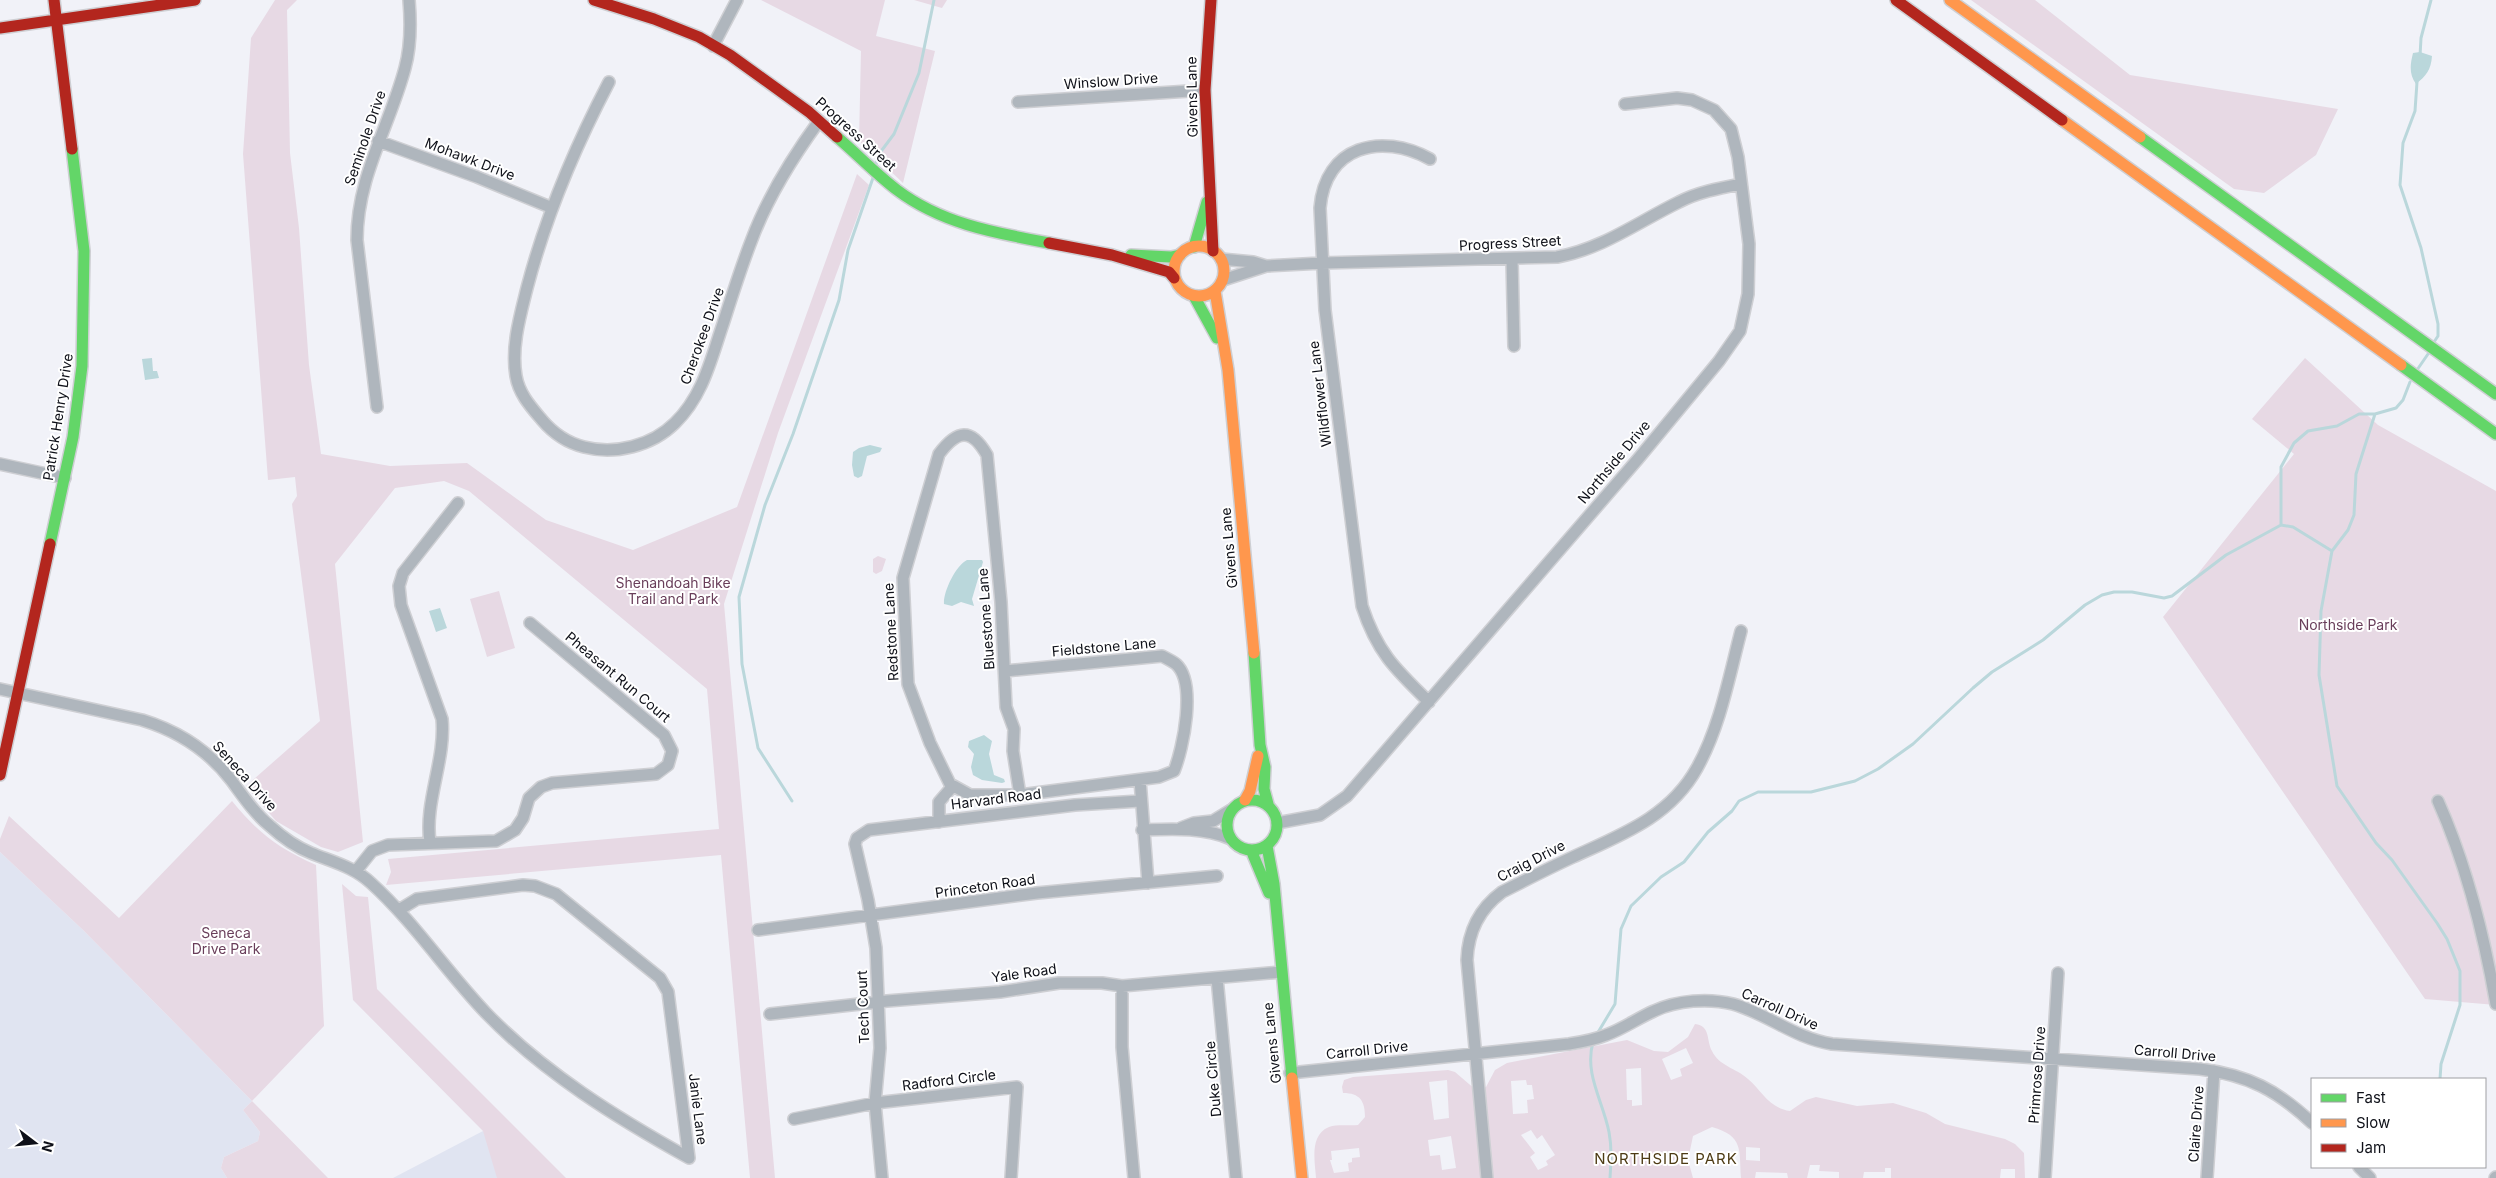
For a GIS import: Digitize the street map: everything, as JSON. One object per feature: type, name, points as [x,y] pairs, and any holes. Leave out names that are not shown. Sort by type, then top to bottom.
[{"type":"main road","name":"Patrick Henry Drive","points":[[0,775],[65,478],[73,437],[82,366],[84,251],[54,0]]},
{"type":"main road","points":[[0,28],[195,0]]},
{"type":"main road","name":"Progress Street","points":[[594,0],[654,19],[699,37],[783,91],[888,183],[921,206],[968,226],[1003,235],[1112,255],[1169,272],[1174,278]]},
{"type":"main road","name":"Givens Lane","points":[[1210,0],[1205,90],[1210,194],[1217,255]]},
{"type":"main road","points":[[1896,0],[2496,434]]},
{"type":"main road","points":[[1950,0],[2496,394]]},
{"type":"main road","name":"Givens Lane","points":[[1194,247],[1210,194]]},
{"type":"main road","points":[[1200,246],[1217,255],[1224,273],[1215,291],[1209,295],[1194,296],[1181,290],[1174,278],[1176,262],[1180,255],[1194,247],[1200,246]]},
{"type":"main road","name":"Progress Street","points":[[1112,255],[1172,257],[1180,255]]},
{"type":"main road","name":"Givens Lane","points":[[1215,291],[1224,348],[1251,617],[1260,745],[1264,767],[1264,789],[1268,804]]},
{"type":"main road","name":"Givens Lane","points":[[1194,296],[1224,348]]},
{"type":"main road","name":"Givens Lane","points":[[1245,800],[1253,780],[1260,745]]},
{"type":"main road","points":[[1254,799],[1268,804],[1273,810],[1277,823],[1274,838],[1267,846],[1251,850],[1242,848],[1231,839],[1227,822],[1231,810],[1245,800],[1254,799]]},
{"type":"main road","name":"Givens Lane","points":[[1267,846],[1274,884],[1274,906],[1302,1178]]},
{"type":"main road","name":"Givens Lane","points":[[1251,850],[1274,906]]},
{"type":"street","name":"Seminole Drive","points":[[377,407],[357,230],[363,183],[405,67],[410,37],[409,0]]},
{"type":"street","points":[[713,46],[737,0]]},
{"type":"street","name":"Cherokee Drive","points":[[609,82],[569,162],[550,207],[517,331],[514,353],[516,378],[528,404],[547,426],[570,443],[605,450],[639,445],[661,435],[674,424],[698,393],[764,209],[788,164],[819,121]]},
{"type":"street","name":"Winslow Drive","points":[[1018,102],[1205,90]]},
{"type":"street","name":"Northside Drive","points":[[1277,823],[1320,815],[1333,808],[1347,796],[1638,459],[1719,361],[1740,331],[1748,294],[1749,252],[1738,157],[1731,129],[1714,110],[1692,100],[1676,98],[1625,104]]},
{"type":"street","name":"Mohawk Drive","points":[[378,141],[550,207]]},
{"type":"street","name":"Wildflower Lane","points":[[1429,702],[1405,680],[1380,650],[1362,606],[1325,310],[1321,192],[1328,175],[1339,161],[1354,151],[1381,146],[1411,150],[1430,159]]},
{"type":"street","name":"Progress Street","points":[[1222,280],[1266,266],[1322,262],[1512,260],[1557,257],[1579,253],[1606,242],[1680,202],[1712,190],[1741,184]]},
{"type":"street","name":"Progress Street","points":[[1217,255],[1266,266]]},
{"type":"street","points":[[1512,260],[1514,346]]},
{"type":"street","name":"Redstone Lane","points":[[952,787],[930,743],[908,684],[903,578],[939,454],[950,440],[959,435],[970,434],[980,442]]},
{"type":"street","name":"Bluestone Lane","points":[[980,442],[987,455],[993,510],[1006,708],[1014,729],[1014,751],[1020,795]]},
{"type":"street","points":[[0,464],[65,478]]},
{"type":"street","points":[[430,842],[429,825],[442,735],[442,719],[401,605],[399,586],[406,569],[458,502]]},
{"type":"street","name":"Pheasant Run Court","points":[[356,871],[368,855],[379,848],[430,842],[496,841],[515,830],[523,818],[530,798],[540,787],[552,783],[656,774],[664,771],[668,765],[672,750],[664,735],[530,623]]},
{"type":"street","name":"Craig Drive","points":[[1487,1178],[1467,954],[1471,932],[1480,914],[1502,892],[1637,828],[1660,812],[1678,795],[1704,755],[1720,710],[1741,632]]},
{"type":"street","name":"Fieldstone Lane","points":[[1005,671],[1162,656],[1177,665],[1184,679],[1187,698],[1180,756],[1174,771],[1159,778],[1020,795]]},
{"type":"street","name":"Seneca Drive","points":[[0,689],[142,720],[174,731],[195,744],[214,760],[260,817],[281,836],[309,852],[356,871]]},
{"type":"street","points":[[1140,780],[1142,830],[1148,883]]},
{"type":"street","points":[[939,822],[939,802],[952,787],[970,795],[1020,795]]},
{"type":"street","name":"Harvard Road","points":[[857,838],[869,830],[1092,803],[1140,801]]},
{"type":"street","points":[[2438,801],[2467,876],[2496,1004]]},
{"type":"street","points":[[1181,828],[1194,823],[1213,821],[1231,810]]},
{"type":"street","points":[[1142,830],[1181,828],[1220,834],[1231,839]]},
{"type":"street","name":"Tech Court","points":[[857,838],[855,844],[872,916],[880,1048],[875,1103],[882,1178]]},
{"type":"street","name":"Janie Lane","points":[[356,871],[399,910],[464,989],[524,1049],[627,1123],[689,1158],[668,992],[660,978],[556,894],[535,886],[523,885],[417,899],[399,910]]},
{"type":"street","name":"Princeton Road","points":[[758,930],[1037,893],[1217,876]]},
{"type":"street","name":"Yale Road","points":[[770,1014],[878,1002],[943,998],[1083,982],[1122,986],[1281,972]]},
{"type":"street","name":"Primrose Drive","points":[[2046,1178],[2058,973]]},
{"type":"street","name":"Duke Circle","points":[[1217,978],[1236,1178]]},
{"type":"street","points":[[1122,986],[1122,1047],[1134,1178]]},
{"type":"street","name":"Carroll Drive","points":[[1290,1073],[1569,1044],[1594,1039],[1618,1030],[1656,1009],[1684,1002],[1709,1001],[1734,1004],[1799,1036],[1824,1043],[2214,1071],[2235,1075],[2261,1084],[2281,1096],[2311,1121]]},
{"type":"street","name":"Claire Drive","points":[[2207,1178],[2214,1071]]},
{"type":"street","name":"Radford Circle","points":[[794,1118],[875,1103],[1017,1087],[1010,1178]]},
{"type":"street","points":[[2360,1168],[2370,1178]]},
{"type":"shaded area","points":[[0,852],[83,930],[252,1101],[243,1110],[260,1132],[258,1141],[224,1157],[221,1168],[227,1178],[0,1178]]},
{"type":"shaded area","points":[[483,1131],[530,1178],[393,1178]]},
{"type":"green space","name":"Shenandoah Bike Trail and Park","points":[[275,0],[297,0],[287,10],[290,153],[299,228],[309,365],[321,454],[390,466],[467,463],[546,520],[633,550],[737,507],[857,174],[869,185],[778,433],[724,604],[775,1178],[750,1178],[721,855],[386,885],[391,872],[388,859],[719,829],[707,689],[469,491],[444,481],[395,488],[335,564],[363,842],[338,852],[321,847],[276,821],[246,786],[320,721],[292,504],[297,496],[295,477],[268,480],[243,154],[251,38]]},
{"type":"green space","points":[[761,0],[885,0],[876,36],[935,51],[903,183],[859,141],[861,51]]},
{"type":"green space","points":[[914,0],[947,0],[942,8]]},
{"type":"green space","points":[[1971,0],[2035,0],[2130,75],[2338,109],[2316,155],[2264,193],[2234,189]]},
{"type":"green space","name":"Northside Park","points":[[2305,358],[2378,425],[2496,491],[2496,1005],[2425,999],[2163,617],[2294,454],[2252,419]]},
{"type":"green space","points":[[878,556],[886,559],[882,571],[876,574],[873,572],[873,559]]},
{"type":"green space","points":[[499,591],[515,648],[487,657],[470,599]]},
{"type":"green space","name":"Seneca Drive Park","points":[[232,801],[250,822],[270,839],[291,853],[316,865],[324,1026],[252,1101],[83,930],[0,852],[0,839],[9,816],[119,918]]},
{"type":"green space","points":[[342,884],[356,896],[368,897],[377,989],[566,1178],[497,1178],[483,1131],[353,1000]]},
{"type":"green space","points":[[1695,1024],[1704,1028],[1715,1056],[1723,1064],[1743,1075],[1771,1103],[1783,1109],[1790,1111],[1806,1100],[1816,1097],[1857,1106],[1893,1103],[1926,1113],[1945,1124],[2005,1139],[2015,1144],[2024,1153],[2025,1178],[2015,1178],[2015,1169],[2001,1169],[2000,1178],[1891,1178],[1891,1168],[1885,1168],[1885,1172],[1864,1172],[1863,1178],[1839,1178],[1839,1172],[1819,1171],[1820,1165],[1810,1165],[1807,1178],[1788,1178],[1787,1173],[1756,1172],[1755,1178],[1741,1178],[1738,1145],[1730,1135],[1712,1127],[1693,1136],[1688,1160],[1693,1178],[1316,1178],[1314,1157],[1318,1136],[1332,1126],[1358,1125],[1365,1117],[1363,1102],[1354,1094],[1343,1093],[1344,1080],[1353,1077],[1448,1070],[1455,1072],[1476,1090],[1486,1087],[1495,1070],[1507,1063],[1627,1040],[1654,1051],[1668,1052],[1688,1037]],"holes":[[[1686,1048],[1693,1063],[1680,1069],[1682,1076],[1671,1080],[1662,1059]],[[1641,1068],[1642,1105],[1632,1106],[1632,1100],[1627,1100],[1626,1069]],[[1447,1080],[1449,1118],[1434,1120],[1429,1082]],[[1526,1080],[1527,1085],[1532,1085],[1534,1099],[1527,1100],[1528,1113],[1513,1114],[1511,1081]],[[1531,1130],[1537,1139],[1542,1135],[1555,1155],[1546,1161],[1548,1165],[1538,1170],[1530,1157],[1535,1153],[1521,1135]],[[1451,1136],[1456,1168],[1442,1170],[1440,1155],[1430,1156],[1428,1140]],[[1746,1147],[1760,1148],[1760,1161],[1746,1160]],[[1359,1148],[1360,1157],[1352,1158],[1352,1162],[1348,1163],[1349,1171],[1334,1173],[1330,1160],[1332,1160],[1331,1151]]]},
{"type":"green space","points":[[252,1101],[328,1178],[227,1178],[221,1168],[224,1157],[258,1141],[260,1132],[243,1110]]},
{"type":"water","points":[[2420,52],[2432,56],[2427,72],[2416,84],[2411,73],[2411,62],[2413,53]]},
{"type":"water","points":[[152,358],[153,371],[157,371],[159,378],[145,380],[142,359]]},
{"type":"water","points":[[870,445],[882,448],[880,452],[867,456],[862,476],[858,478],[854,476],[852,465],[853,452]]},
{"type":"water","points":[[967,560],[982,560],[983,562],[972,599],[974,606],[961,602],[952,606],[944,604],[951,579],[959,567]]},
{"type":"water","points":[[440,608],[447,628],[436,632],[429,611]]},
{"type":"water","points":[[984,735],[992,741],[989,754],[994,775],[1004,779],[1005,782],[982,780],[973,775],[971,767],[974,754],[968,747],[969,741]]},
{"type":"waterway","points":[[876,164],[879,154],[894,134],[919,73],[934,0]]},
{"type":"waterway","points":[[2420,56],[2421,38],[2431,0]]},
{"type":"waterway","points":[[2417,82],[2415,111],[2403,143],[2400,185],[2421,248],[2438,324],[2438,336],[2434,342]]},
{"type":"waterway","points":[[792,801],[758,748],[742,664],[739,597],[765,505],[793,434],[839,300],[848,250],[874,175]]},
{"type":"waterway","points":[[2417,370],[2428,354]]},
{"type":"waterway","points":[[2281,525],[2281,467],[2294,443],[2308,431],[2337,426],[2359,414],[2375,414],[2396,408],[2403,400],[2410,382]]},
{"type":"waterway","points":[[2375,414],[2356,474],[2354,515],[2348,530],[2332,551],[2321,611],[2319,675],[2337,786],[2376,843],[2392,860],[2437,923],[2447,939],[2460,971],[2460,1005],[2441,1064],[2440,1078]]},
{"type":"waterway","points":[[1597,1034],[1615,1004],[1621,929],[1631,906],[1661,877],[1684,862],[1708,832],[1732,811],[1739,801],[1758,792],[1811,792],[1855,781],[1878,769],[1913,744],[1992,672],[2043,640],[2085,605],[2102,595],[2114,592],[2132,592],[2164,598],[2172,596],[2226,555],[2281,525],[2293,527],[2332,551]]},
{"type":"waterway","points":[[1593,1042],[1591,1065],[1595,1087],[1609,1132],[1611,1149],[1610,1178]]},
{"type":"traffic: fast","points":[[837,137],[897,190],[914,202],[970,226],[1049,243]]},
{"type":"traffic: fast","points":[[2140,137],[2496,394]]},
{"type":"traffic: fast","points":[[50,544],[73,437],[82,366],[84,251],[72,149]]},
{"type":"traffic: fast","points":[[1194,247],[1207,202]]},
{"type":"traffic: fast","points":[[1131,255],[1171,257],[1180,255]]},
{"type":"traffic: fast","points":[[1194,296],[1217,338]]},
{"type":"traffic: fast","points":[[2401,365],[2496,434]]},
{"type":"traffic: fast","points":[[1254,653],[1260,745],[1265,767],[1264,789],[1268,804]]},
{"type":"traffic: fast","points":[[1257,800],[1270,807],[1276,815],[1277,825],[1276,835],[1270,843],[1262,849],[1247,850],[1234,843],[1228,835],[1227,820],[1234,807],[1242,801],[1257,800]]},
{"type":"traffic: fast","points":[[1267,846],[1274,884],[1292,1078]]},
{"type":"traffic: fast","points":[[1251,850],[1269,893]]},
{"type":"traffic: slow","points":[[1950,0],[2140,137]]},
{"type":"traffic: slow","points":[[2062,120],[2401,365]]},
{"type":"traffic: slow","points":[[1194,246],[1204,246],[1217,253],[1224,266],[1224,271],[1224,276],[1217,289],[1204,296],[1194,296],[1185,292],[1178,285],[1174,276],[1174,266],[1178,257],[1185,250],[1194,246]]},
{"type":"traffic: slow","points":[[1215,291],[1228,370],[1254,653]]},
{"type":"traffic: slow","points":[[1245,800],[1250,791],[1258,756]]},
{"type":"traffic: slow","points":[[1292,1078],[1302,1178]]},
{"type":"traffic: jam","points":[[54,0],[72,149]]},
{"type":"traffic: jam","points":[[0,28],[195,0]]},
{"type":"traffic: jam","points":[[594,0],[654,19],[699,37],[730,55],[809,112],[837,137]]},
{"type":"traffic: jam","points":[[1211,0],[1205,90],[1213,251]]},
{"type":"traffic: jam","points":[[1896,0],[2062,120]]},
{"type":"traffic: jam","points":[[1049,243],[1112,255],[1169,272],[1174,278]]},
{"type":"traffic: jam","points":[[0,775],[50,544]]},
{"type":"district","name":"NORTHSIDE PARK","points":[[1666,1159]]}]
